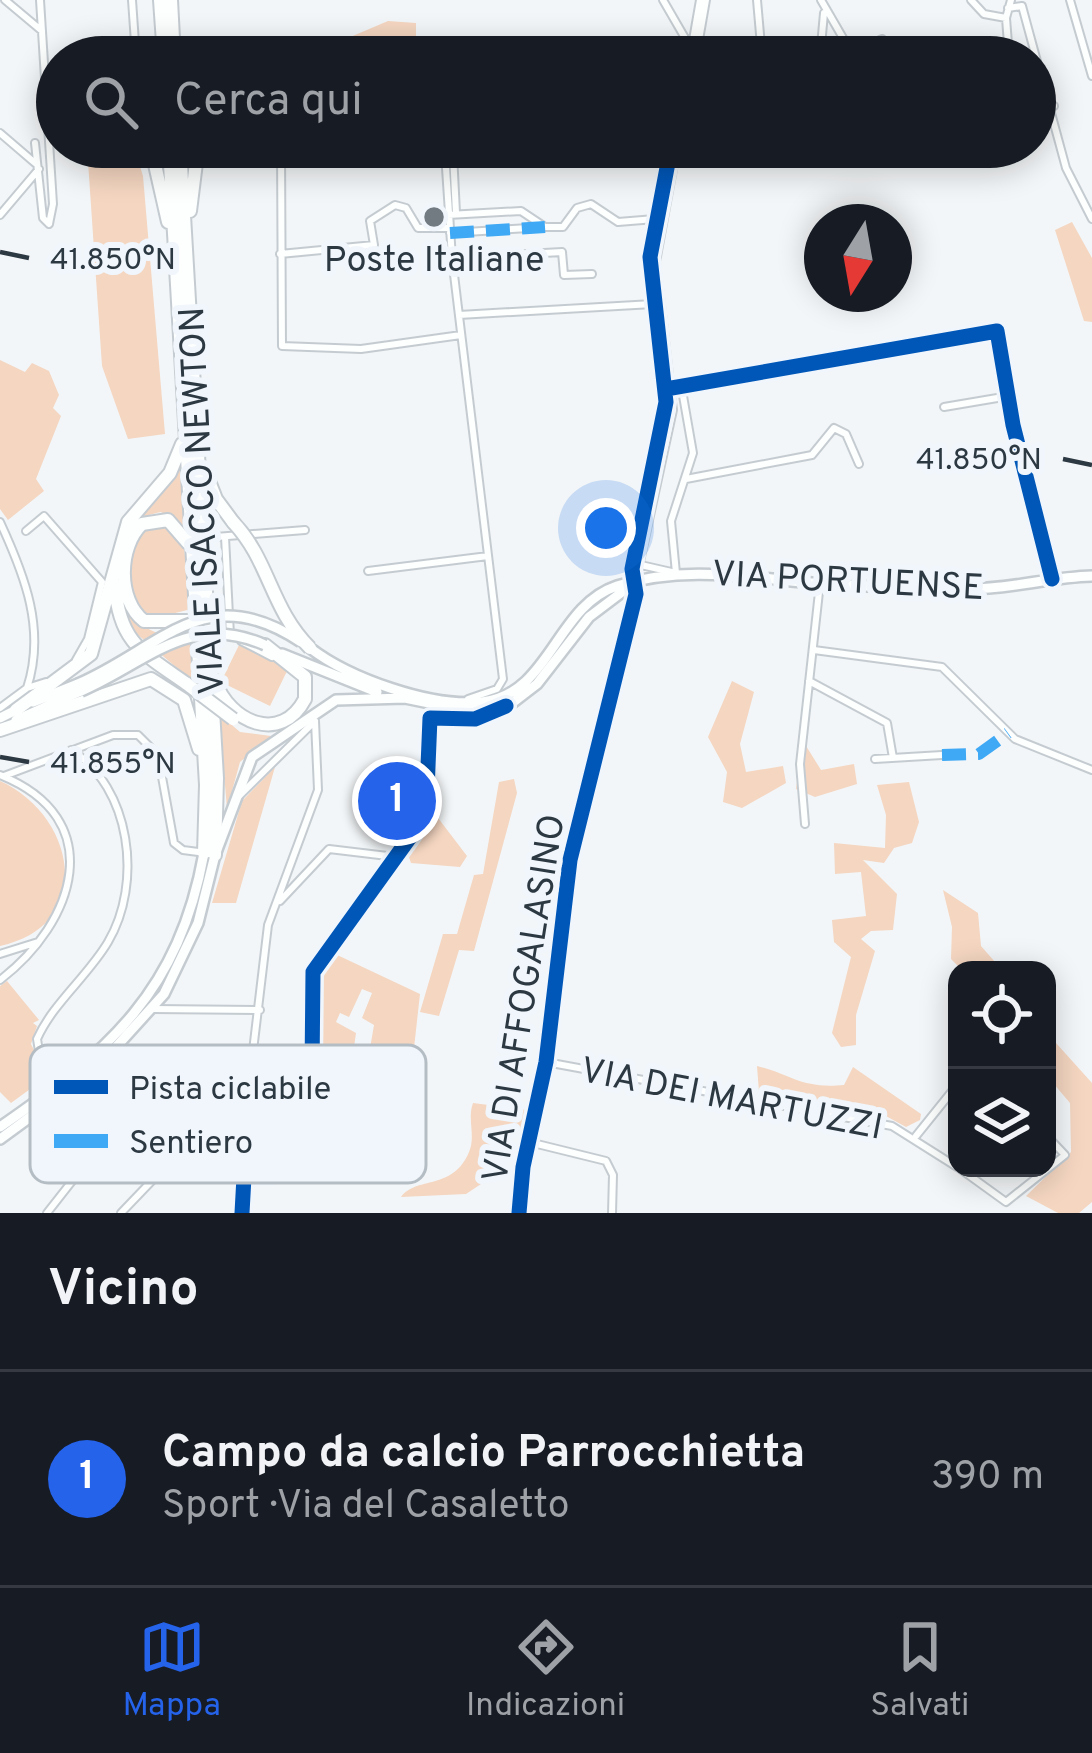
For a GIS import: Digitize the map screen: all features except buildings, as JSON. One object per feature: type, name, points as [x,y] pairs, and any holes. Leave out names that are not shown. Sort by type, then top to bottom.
[{"type":"highway","points":[[160,0],[163,36]]},
{"type":"highway","points":[[171,0],[174,36]]},
{"type":"highway","points":[[157,168],[180,243]]},
{"type":"highway","name":"VIALE ISACCO NEWTON","points":[[171,168],[198,446],[210,664],[208,860]]},
{"type":"highway","name":"VIALE ISACCO NEWTON","points":[[180,168],[185,431],[208,860]]},
{"type":"highway","points":[[180,243],[194,168]]},
{"type":"highway","points":[[16,710],[87,659],[128,522],[170,473],[185,431]]},
{"type":"highway","points":[[198,446],[211,491],[258,551],[282,616],[310,648]]},
{"type":"highway","points":[[191,621],[152,624],[130,605],[126,555],[140,526],[159,519],[175,523],[193,551]]},
{"type":"highway","points":[[113,572],[122,629],[233,719],[263,733],[290,728]]},
{"type":"highway","points":[[210,664],[225,703],[252,722],[286,721],[300,709],[307,692],[301,671],[265,645]]},
{"type":"highway","points":[[0,729],[136,681],[159,681],[188,709],[206,785]]},
{"type":"main road","name":"VIA PORTUENSE","points":[[616,586],[676,573],[976,589],[1092,577]]},
{"type":"main road","name":"VIA PORTUENSE","points":[[506,706],[537,684],[583,623],[634,583]]},
{"type":"main road","points":[[0,718],[80,688],[191,621],[253,618],[310,648],[354,681],[456,702],[495,700],[520,688],[585,608],[616,586]]},
{"type":"main road","points":[[0,729],[188,634],[231,634],[405,698],[471,711],[506,706]]},
{"type":"main road","points":[[208,860],[248,763],[290,728],[319,709],[355,696],[405,698]]},
{"type":"main road","name":"VIALE ISACCO NEWTON","points":[[117,1045],[153,1009],[190,943],[208,860]]},
{"type":"main road","name":"VIALE ISACCO NEWTON","points":[[107,1045],[149,997],[184,930],[208,860]]},
{"type":"main road","name":"VIALE ISACCO NEWTON","points":[[0,1127],[30,1112]]},
{"type":"main road","name":"VIALE ISACCO NEWTON","points":[[0,1139],[30,1113]]},
{"type":"street","points":[[5,0],[42,31]]},
{"type":"street","points":[[40,0],[42,36]]},
{"type":"street","points":[[132,0],[135,36]]},
{"type":"street","points":[[663,0],[683,36]]},
{"type":"street","points":[[758,0],[761,36]]},
{"type":"street","points":[[821,0],[841,36]]},
{"type":"street","points":[[971,0],[984,14],[1022,6],[1032,36]]},
{"type":"street","points":[[1070,0],[1092,76]]},
{"type":"street","points":[[697,36],[703,3]]},
{"type":"street","points":[[822,36],[825,10]]},
{"type":"street","points":[[1056,116],[1066,169],[1092,219]]},
{"type":"street","points":[[0,134],[36,164]]},
{"type":"street","points":[[35,143],[36,149]]},
{"type":"street","points":[[0,215],[38,168]]},
{"type":"street","points":[[39,168],[49,224],[54,213],[51,168]]},
{"type":"street","points":[[281,168],[278,330],[284,348],[361,349],[461,335]]},
{"type":"street","points":[[447,168],[452,258],[503,681],[491,692],[456,702]]},
{"type":"street","points":[[657,467],[674,389],[650,257],[670,168]]},
{"type":"street","points":[[280,254],[374,244],[370,220],[395,205],[406,208],[418,228],[449,230],[563,227],[578,208],[591,204],[618,222],[659,219]]},
{"type":"street","points":[[452,215],[521,211],[545,227]]},
{"type":"street","points":[[452,258],[562,252],[564,275],[592,274]]},
{"type":"street","points":[[459,315],[656,304]]},
{"type":"street","points":[[674,389],[990,329],[1002,336],[1010,396],[1052,579]]},
{"type":"street","points":[[674,389],[685,407],[693,450],[670,523],[676,573]]},
{"type":"street","points":[[657,467],[674,389]]},
{"type":"street","points":[[944,407],[1010,396]]},
{"type":"street","points":[[673,410],[685,407]]},
{"type":"street","points":[[686,479],[812,455],[834,428],[846,434],[859,464]]},
{"type":"street","name":"VIA DI AFFOGALASINO","points":[[520,1213],[547,1062],[570,860],[635,602],[636,567],[657,467]]},
{"type":"street","points":[[0,708],[79,656],[101,582],[44,516],[26,531]]},
{"type":"street","points":[[0,522],[35,625],[27,688]]},
{"type":"street","points":[[203,538],[305,530]]},
{"type":"street","points":[[224,537],[229,633],[287,665]]},
{"type":"street","points":[[0,563],[14,556]]},
{"type":"street","points":[[368,572],[488,556]]},
{"type":"street","points":[[616,586],[636,567]]},
{"type":"street","name":"VIA PORTUENSE","points":[[636,567],[676,573]]},
{"type":"street","points":[[805,824],[800,764],[820,584]]},
{"type":"street","points":[[814,650],[942,667],[1015,739],[1092,770]]},
{"type":"street","points":[[809,681],[887,723],[892,758]]},
{"type":"street","points":[[312,1045],[314,969],[428,811],[430,718],[475,719],[506,706]]},
{"type":"street","points":[[255,1045],[267,931],[318,790],[320,751],[315,721],[319,709]]},
{"type":"street","points":[[229,814],[266,765],[315,721]]},
{"type":"street","points":[[2,775],[120,733],[148,740],[159,759],[173,841],[208,860]]},
{"type":"street","points":[[38,1045],[37,1039],[110,939],[127,875],[125,839],[110,796],[90,764],[71,750]]},
{"type":"street","points":[[875,759],[942,755]]},
{"type":"street","points":[[0,980],[41,940],[66,902],[69,854],[45,806],[2,775]]},
{"type":"street","points":[[275,908],[307,867],[329,849],[396,857]]},
{"type":"street","points":[[0,954],[41,940]]},
{"type":"street","points":[[153,1009],[260,1010]]},
{"type":"street","name":"VIA DEI MARTUZZI","points":[[547,1062],[892,1126],[916,1136],[948,1160]]},
{"type":"street","name":"VIA DEI MARTUZZI","points":[[916,1136],[948,1096]]},
{"type":"street","points":[[530,1142],[606,1161],[614,1175],[612,1213]]},
{"type":"street","name":"VIA DEI MARTUZZI","points":[[972,1177],[1006,1202],[1038,1177]]},
{"type":"street","points":[[47,1213],[71,1183]]},
{"type":"street","points":[[121,1213],[150,1183]]},
{"type":"street","points":[[242,1213],[244,1183]]},
{"type":"shaded area","points":[[388,21],[416,23],[416,36],[353,36]]},
{"type":"shaded area","points":[[88,168],[141,168],[165,434],[128,439],[102,366]]},
{"type":"shaded area","points":[[1072,222],[1092,258],[1092,322],[1084,321],[1055,230]]},
{"type":"shaded area","points":[[0,360],[25,372],[32,363],[49,371],[59,395],[53,408],[61,416],[36,479],[44,491],[8,520],[0,509]]},
{"type":"shaded area","points":[[183,454],[186,527],[161,512],[135,523]]},
{"type":"shaded area","points":[[161,520],[183,539],[191,609],[152,619],[139,614],[129,567],[146,523]]},
{"type":"shaded area","points":[[122,562],[125,608],[146,628],[193,643],[197,685],[124,623],[121,595]]},
{"type":"shaded area","points":[[240,643],[289,667],[270,706],[221,682]]},
{"type":"shaded area","points":[[732,681],[754,692],[740,744],[746,772],[783,766],[786,783],[742,808],[723,802],[727,772],[708,737]]},
{"type":"shaded area","points":[[219,714],[240,732],[271,736],[240,762],[227,809]]},
{"type":"shaded area","points":[[803,741],[821,770],[854,764],[857,784],[815,797],[796,789]]},
{"type":"shaded area","points":[[275,767],[236,903],[212,903],[242,801]]},
{"type":"shaded area","points":[[514,779],[517,793],[474,951],[459,950],[439,1016],[420,1012],[443,934],[457,934],[474,875],[483,874],[499,782]]},
{"type":"shaded area","points":[[0,781],[26,797],[46,818],[65,868],[63,894],[52,916],[31,934],[0,946]]},
{"type":"shaded area","points":[[909,782],[919,822],[912,843],[894,848],[884,863],[863,860],[897,894],[893,930],[871,931],[861,939],[875,951],[856,1015],[856,1045],[841,1047],[832,1033],[851,957],[834,942],[832,920],[866,916],[861,872],[835,874],[834,843],[885,848],[886,815],[877,785]]},
{"type":"shaded area","points":[[432,810],[467,856],[460,867],[411,863],[407,851]]},
{"type":"shaded area","points":[[943,890],[978,913],[981,946],[994,961],[953,961],[952,927]]},
{"type":"shaded area","points":[[333,953],[420,994],[414,1045],[370,1045],[374,1025],[362,1018],[372,993],[362,989],[349,1017],[340,1013],[336,1022],[356,1033],[354,1045],[321,1045],[319,972]]},
{"type":"shaded area","points":[[7,981],[39,1020],[33,1023],[37,1026],[30,1045],[30,1089],[11,1103],[0,1092],[0,986]]},
{"type":"shaded area","points":[[1056,1043],[1092,1083],[1092,1202],[1079,1213],[1058,1213],[1026,1196],[1045,1177],[1056,1177],[1056,1167],[1071,1152],[1070,1103],[1056,1087]]},
{"type":"shaded area","points":[[757,1066],[829,1086],[844,1085],[853,1067],[921,1114],[920,1120],[906,1127],[886,1116],[759,1092]]},
{"type":"shaded area","points":[[473,1103],[535,1111],[525,1134],[505,1131],[490,1178],[466,1194],[401,1197],[454,1173],[462,1164],[471,1146]]},
{"type":"marked path","points":[[450,233],[545,227]]},
{"type":"marked path","points":[[942,755],[979,754],[1008,733]]},
{"type":"cycle path","points":[[519,1213],[523,1167],[546,1062],[570,860],[636,594],[632,569],[666,402],[650,257],[667,168]]},
{"type":"cycle path","points":[[666,389],[997,331],[1013,425],[1052,579]]},
{"type":"cycle path","points":[[312,1045],[313,972],[426,815],[430,718],[475,719],[506,706]]},
{"type":"cycle path","points":[[242,1213],[244,1183]]},
{"type":"place","name":"Poste Italiane","points":[[434,217]]},
{"type":"place","name":"Campo da calcio Parrocchietta","points":[[397,801]]}]
